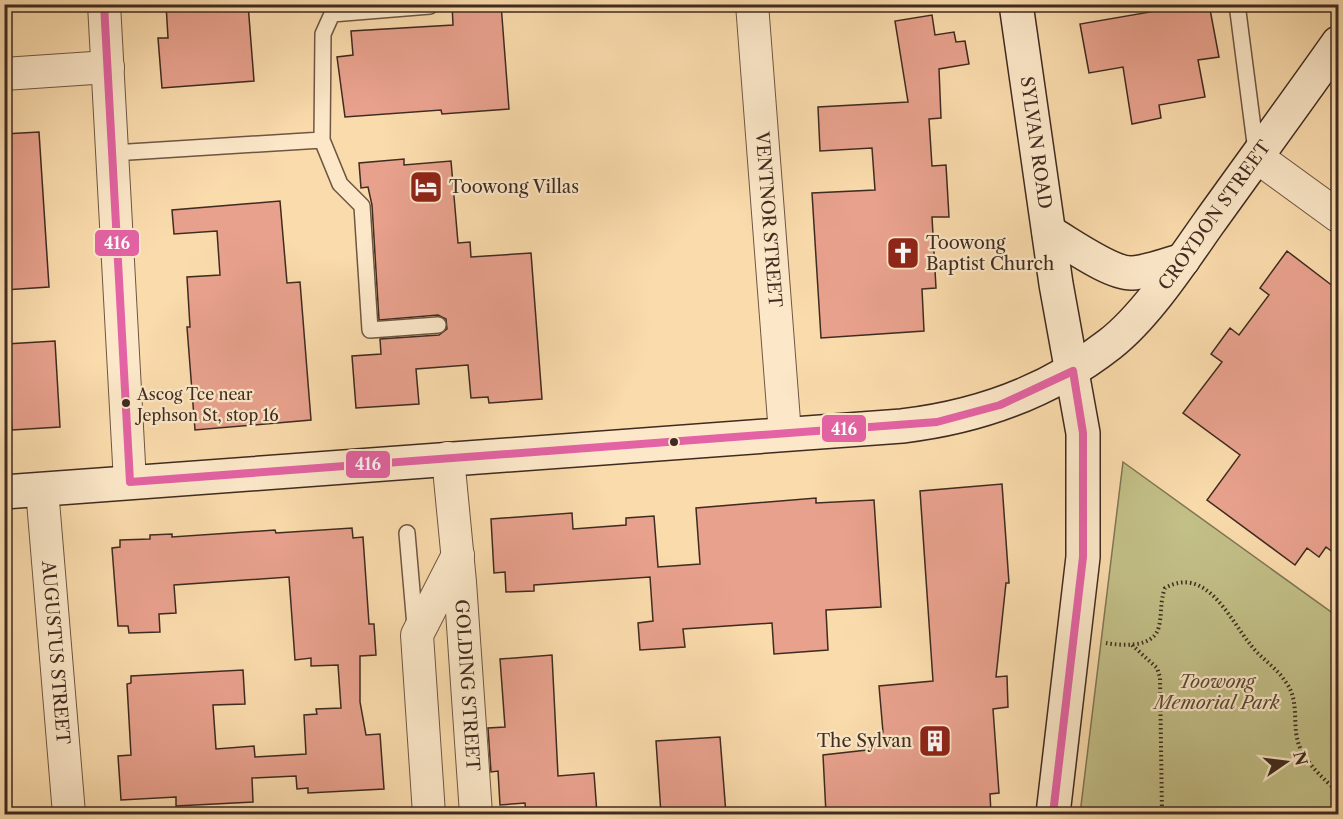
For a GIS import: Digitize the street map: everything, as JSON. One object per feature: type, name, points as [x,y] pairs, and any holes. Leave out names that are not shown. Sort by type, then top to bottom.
[{"type":"main road","name":"SYLVAN ROAD","points":[[1016,4],[1049,232],[1083,433],[1083,557],[1053,814]]},
{"type":"main road","name":"CROYDON STREET","points":[[4,492],[902,426],[955,418],[1017,398],[1073,371],[1120,335],[1183,260],[1338,43]]},
{"type":"main road","points":[[1049,232],[1087,253],[1105,267],[1130,273],[1183,260]]},
{"type":"street","points":[[104,4],[130,482]]},
{"type":"street","name":"VENTNOR STREET","points":[[752,4],[785,434]]},
{"type":"street","points":[[4,74],[108,67]]},
{"type":"street","points":[[1257,157],[1338,216]]},
{"type":"street","name":"GOLDING STREET","points":[[448,458],[458,555],[476,814]]},
{"type":"street","name":"AUGUSTUS STREET","points":[[42,489],[69,814]]},
{"type":"street","name":"GOLDING STREET","points":[[429,814],[418,631],[458,555]]},
{"type":"lane","points":[[1237,4],[1257,157]]},
{"type":"lane","points":[[430,6],[332,14],[323,34],[322,140],[340,184],[362,206],[370,330],[438,326]]},
{"type":"lane","points":[[113,153],[322,140]]},
{"type":"lane","points":[[406,533],[417,640]]},
{"type":"path","points":[[1106,643],[1131,644],[1155,635],[1159,628],[1165,588],[1186,582],[1202,586],[1233,618],[1250,645],[1286,681],[1295,700],[1299,746],[1338,792]]},
{"type":"path","points":[[1131,644],[1157,668],[1160,677],[1162,814]]},
{"type":"green space","name":"Toowong Memorial Park","points":[[1123,462],[1338,617],[1338,814],[1080,814]]},
{"type":"building","points":[[166,4],[248,4],[254,81],[162,88],[158,38],[168,38]]},
{"type":"building","points":[[452,4],[501,4],[509,109],[442,114],[441,110],[345,117],[337,57],[353,55],[351,31],[453,25]]},
{"type":"building","points":[[1154,4],[1209,4],[1219,57],[1198,60],[1205,97],[1159,105],[1161,118],[1132,124],[1123,67],[1089,73],[1080,24],[1156,11]]},
{"type":"building","points":[[932,15],[935,35],[954,32],[956,42],[965,41],[969,64],[939,69],[941,118],[929,119],[932,166],[946,165],[949,217],[932,217],[936,288],[922,289],[924,331],[821,338],[812,193],[875,190],[872,148],[820,151],[818,107],[908,102],[895,21]]},
{"type":"building","points":[[39,132],[49,287],[4,290],[4,134]]},
{"type":"building","points":[[404,159],[404,165],[451,161],[458,243],[470,242],[471,257],[531,253],[542,399],[489,403],[488,397],[471,398],[468,365],[416,369],[419,404],[356,408],[352,356],[381,354],[380,339],[439,335],[447,329],[446,319],[438,315],[379,320],[372,205],[368,187],[361,188],[359,163]]},
{"type":"building","points":[[280,201],[287,283],[300,282],[311,420],[195,430],[187,327],[190,327],[187,277],[220,275],[217,231],[174,234],[172,210]]},
{"type":"building","points":[[1287,251],[1338,290],[1338,556],[1326,547],[1319,557],[1307,548],[1295,565],[1207,500],[1240,455],[1183,413],[1222,362],[1211,354],[1230,328],[1239,335],[1269,295],[1260,288]]},
{"type":"building","points":[[55,341],[60,427],[12,430],[6,344]]},
{"type":"building","points":[[1002,484],[1009,583],[1006,583],[996,677],[1007,676],[1008,707],[993,709],[999,793],[990,794],[991,814],[826,814],[823,755],[867,750],[883,732],[879,686],[933,681],[920,491]]},
{"type":"building","points":[[816,498],[816,503],[874,500],[881,607],[826,610],[828,650],[774,654],[772,623],[683,629],[685,647],[640,650],[638,623],[653,621],[650,577],[534,585],[534,591],[506,592],[505,572],[494,573],[491,519],[572,513],[573,529],[626,525],[626,518],[654,516],[658,567],[700,564],[696,508]]},
{"type":"building","points":[[352,528],[353,538],[363,537],[369,624],[374,624],[376,655],[360,656],[360,702],[366,735],[380,734],[384,789],[308,793],[308,788],[297,789],[296,776],[252,778],[253,802],[176,806],[176,797],[121,800],[118,756],[131,755],[127,684],[131,683],[131,676],[243,670],[245,704],[213,705],[216,749],[254,746],[255,757],[306,754],[304,715],[317,714],[316,709],[341,708],[338,665],[311,666],[311,658],[295,660],[289,577],[174,585],[176,613],[159,614],[160,632],[129,633],[128,626],[118,626],[112,548],[120,547],[120,540],[150,539],[150,535],[172,534],[172,537],[275,530],[276,533]]},
{"type":"building","points":[[552,655],[558,776],[594,773],[597,814],[526,814],[525,803],[500,805],[498,771],[491,772],[488,728],[505,727],[500,659]]},
{"type":"building","points":[[720,737],[726,814],[661,814],[656,741]]},
{"type":"transit line","name":"416","points":[[104,4],[130,482]]},
{"type":"transit line","name":"416","points":[[130,482],[937,422],[1000,405],[1073,371]]},
{"type":"transit line","name":"416","points":[[1053,814],[1083,557],[1083,433],[1073,371]]},
{"type":"place","name":"Toowong Villas","points":[[426,187]]},
{"type":"place","name":"Toowong Baptist Church","points":[[903,253]]},
{"type":"place","name":"Ascog Tce near Jephson St, stop 16","points":[[126,403]]},
{"type":"place","name":"The Sylvan","points":[[935,741]]}]
